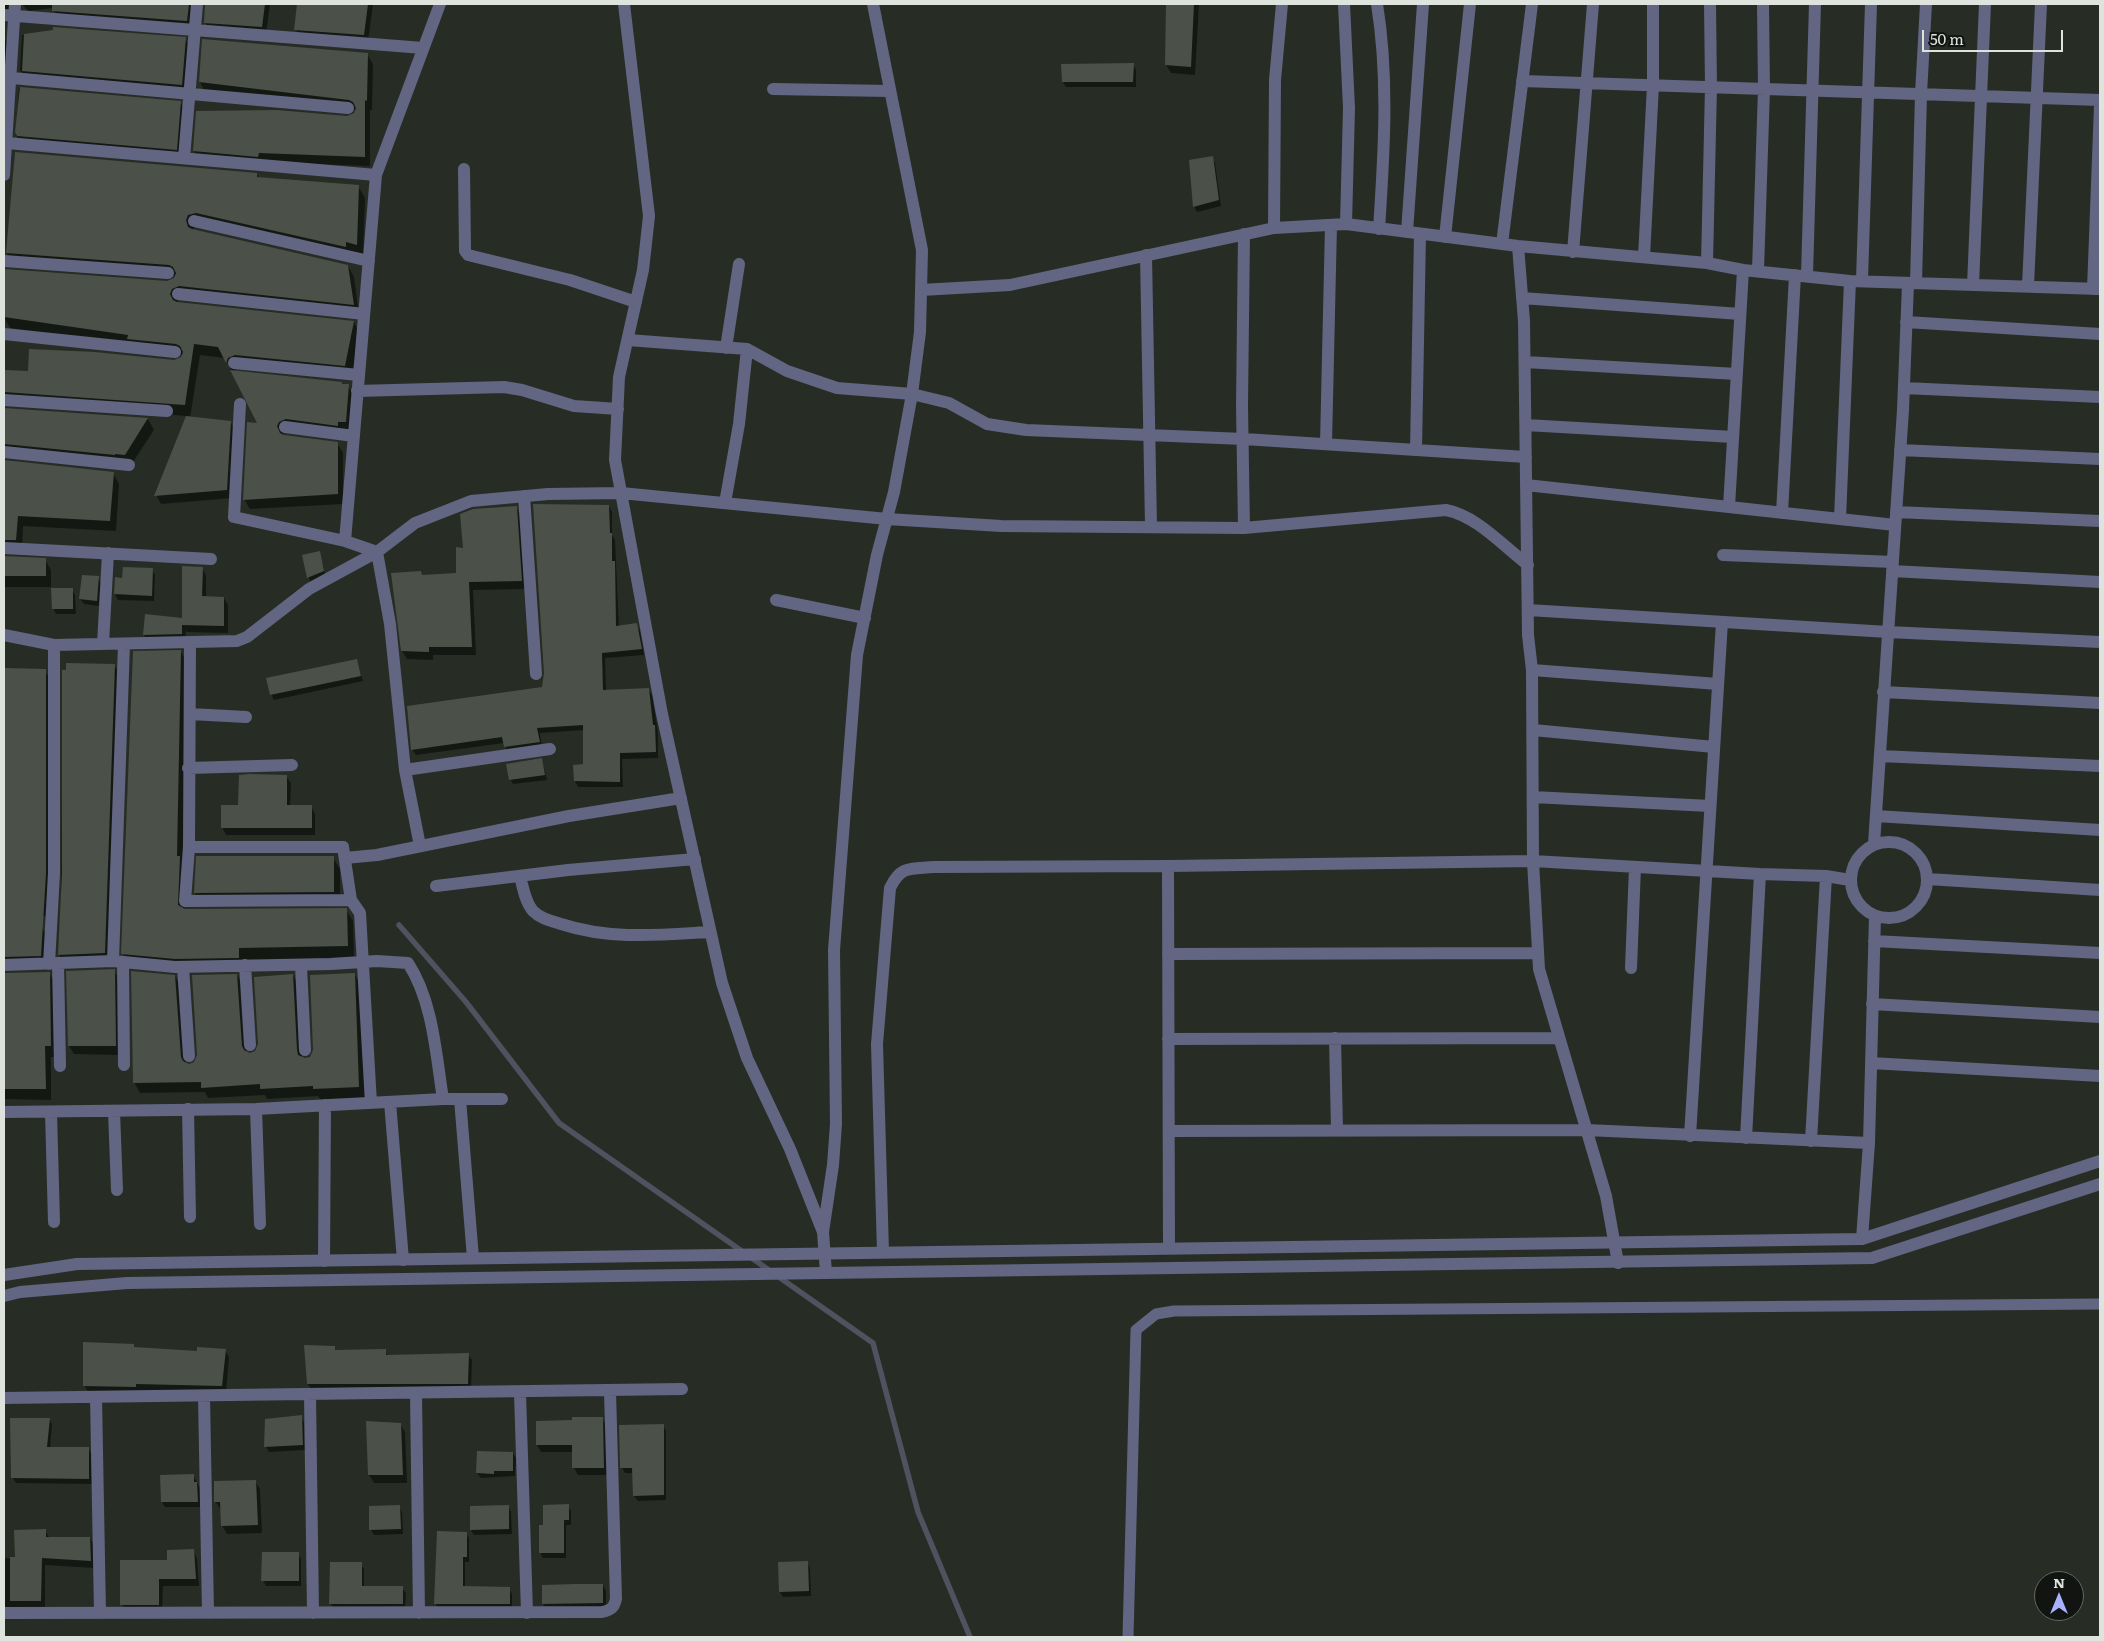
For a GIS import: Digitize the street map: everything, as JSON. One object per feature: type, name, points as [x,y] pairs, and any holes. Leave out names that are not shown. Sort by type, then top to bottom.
[{"type":"street","points":[[184,158],[197,4]]},
{"type":"street","points":[[345,541],[376,175],[440,4]]},
{"type":"street","points":[[624,4],[648,216],[643,270],[619,377],[615,460],[662,714],[709,932],[722,983],[747,1058],[790,1149],[823,1232]]},
{"type":"street","points":[[820,1273],[819,1252],[833,1165],[836,1124],[834,950],[857,655],[912,394],[920,332],[922,250],[873,4]]},
{"type":"street","points":[[1274,228],[1274,80],[1282,4]]},
{"type":"street","points":[[1344,4],[1349,108],[1346,224]]},
{"type":"street","points":[[1376,4],[1380,25],[1384,139],[1379,229]]},
{"type":"street","points":[[1416,450],[1414,233],[1423,4]]},
{"type":"street","points":[[1445,237],[1470,4]]},
{"type":"street","points":[[1502,244],[1532,4]]},
{"type":"street","points":[[1573,252],[1593,4]]},
{"type":"street","points":[[1644,257],[1652,85],[1653,4]]},
{"type":"street","points":[[1708,263],[1711,87],[1710,4]]},
{"type":"street","points":[[1758,270],[1764,89],[1763,4]]},
{"type":"street","points":[[1782,513],[1801,275],[1813,90],[1815,4]]},
{"type":"street","points":[[1840,519],[1856,281],[1871,4]]},
{"type":"street","points":[[1874,844],[1904,388],[1906,322],[1912,283],[1926,4]]},
{"type":"street","points":[[1973,284],[1985,4]]},
{"type":"street","points":[[2028,286],[2041,4]]},
{"type":"street","points":[[4,175],[12,78],[11,12],[195,30],[423,48]]},
{"type":"street","points":[[12,78],[348,108]]},
{"type":"street","points":[[1522,81],[2100,100]]},
{"type":"street","points":[[772,89],[890,91]]},
{"type":"street","points":[[921,290],[1010,284],[1274,228],[1346,224],[1518,246],[1708,263],[1743,270],[1856,281],[2097,289],[2100,106]]},
{"type":"street","points":[[7,143],[376,175]]},
{"type":"street","points":[[464,169],[465,250],[468,255],[570,280],[636,302]]},
{"type":"street","points":[[194,221],[369,260]]},
{"type":"street","points":[[1326,444],[1331,225]]},
{"type":"street","points":[[1244,234],[1244,528]]},
{"type":"street","points":[[1518,246],[1525,362],[1528,610],[1533,730],[1533,861],[1539,969],[1606,1196],[1618,1263]]},
{"type":"street","points":[[1146,255],[1150,526]]},
{"type":"street","points":[[4,261],[168,273]]},
{"type":"street","points":[[726,348],[739,264]]},
{"type":"street","points":[[1729,507],[1743,270]]},
{"type":"street","points":[[178,294],[364,314]]},
{"type":"street","points":[[1522,298],[1740,314]]},
{"type":"street","points":[[1906,322],[2100,334]]},
{"type":"street","points":[[4,334],[175,352]]},
{"type":"street","points":[[628,340],[747,348],[787,371],[837,388],[912,394],[948,403],[987,424],[1026,430],[1244,439],[1526,456]]},
{"type":"street","points":[[725,503],[740,424],[747,348]]},
{"type":"street","points":[[1525,362],[1737,374]]},
{"type":"street","points":[[234,363],[359,375]]},
{"type":"street","points":[[357,391],[490,386],[522,390],[574,406],[618,409]]},
{"type":"street","points":[[1904,388],[2100,397]]},
{"type":"street","points":[[4,400],[167,411]]},
{"type":"street","points":[[240,404],[234,517],[345,541],[376,552]]},
{"type":"street","points":[[1526,425],[1733,437]]},
{"type":"street","points":[[285,427],[354,436]]},
{"type":"street","points":[[1900,450],[2100,459]]},
{"type":"street","points":[[4,452],[129,465]]},
{"type":"street","points":[[1526,485],[1895,525]]},
{"type":"street","points":[[4,635],[54,645],[237,641],[247,637],[309,589],[376,552],[415,523],[471,501],[524,496],[621,493],[886,519],[1001,526],[1244,528],[1446,510],[1469,518],[1528,566]]},
{"type":"street","points":[[524,496],[536,674]]},
{"type":"street","points":[[1896,512],[2100,521]]},
{"type":"street","points":[[4,548],[211,559]]},
{"type":"street","points":[[376,552],[390,624],[405,770],[420,846]]},
{"type":"street","points":[[103,644],[108,553]]},
{"type":"street","points":[[1723,554],[2100,582]]},
{"type":"street","points":[[776,600],[865,618]]},
{"type":"street","points":[[1528,610],[1888,632],[2100,642]]},
{"type":"street","points":[[1690,1136],[1722,622]]},
{"type":"street","points":[[190,643],[189,847],[185,901],[351,900]]},
{"type":"street","points":[[124,644],[118,962],[124,1065]]},
{"type":"street","points":[[54,645],[54,964],[60,1066]]},
{"type":"street","points":[[1532,670],[1718,684]]},
{"type":"street","points":[[1883,692],[2100,703]]},
{"type":"street","points":[[190,714],[246,716]]},
{"type":"street","points":[[1533,730],[1714,747]]},
{"type":"street","points":[[405,770],[550,749]]},
{"type":"street","points":[[1880,756],[2100,766]]},
{"type":"street","points":[[188,768],[292,765]]},
{"type":"street","points":[[1533,797],[1710,806]]},
{"type":"street","points":[[345,858],[377,855],[569,816],[681,798]]},
{"type":"street","points":[[1876,816],[2100,830]]},
{"type":"street","points":[[1889,841],[1904,844],[1916,852],[1925,865],[1928,879],[1925,894],[1917,907],[1904,915],[1890,918],[1875,916],[1862,907],[1853,895],[1850,880],[1853,865],[1862,853],[1874,844],[1889,841]]},
{"type":"street","points":[[189,847],[343,847],[351,900],[360,913],[371,1103]]},
{"type":"street","points":[[436,886],[520,876],[695,860]]},
{"type":"street","points":[[883,1252],[877,1044],[890,888],[896,875],[904,869],[934,867],[1533,861],[1826,876],[1850,880]]},
{"type":"street","points":[[1168,866],[1169,1248]]},
{"type":"street","points":[[1631,968],[1634,867]]},
{"type":"street","points":[[1746,1138],[1760,874]]},
{"type":"street","points":[[520,876],[527,902],[534,912],[546,920],[573,928],[627,937],[709,932]]},
{"type":"street","points":[[1811,1141],[1826,876]]},
{"type":"street","points":[[1928,879],[2100,890]]},
{"type":"street","points":[[1862,1239],[1869,1144],[1875,916]]},
{"type":"street","points":[[1874,941],[2100,953]]},
{"type":"street","points":[[1168,954],[1538,953]]},
{"type":"street","points":[[4,965],[118,962],[183,966],[301,965],[363,962],[408,963],[419,980],[432,1036],[443,1099]]},
{"type":"street","points":[[244,965],[250,1045]]},
{"type":"street","points":[[301,965],[305,1050]]},
{"type":"street","points":[[183,966],[189,1056]]},
{"type":"street","points":[[1872,1004],[2100,1017]]},
{"type":"street","points":[[1335,1038],[1338,1130]]},
{"type":"street","points":[[1168,1039],[1560,1038]]},
{"type":"street","points":[[1871,1063],[2100,1076]]},
{"type":"street","points":[[4,1112],[188,1110],[443,1099],[502,1099]]},
{"type":"street","points":[[460,1099],[473,1258]]},
{"type":"street","points":[[390,1102],[403,1260]]},
{"type":"street","points":[[324,1260],[326,1105]]},
{"type":"street","points":[[256,1108],[260,1224]]},
{"type":"street","points":[[188,1110],[190,1217]]},
{"type":"street","points":[[114,1111],[117,1190]]},
{"type":"street","points":[[51,1112],[54,1222]]},
{"type":"street","points":[[1168,1131],[1587,1130],[1869,1144]]},
{"type":"street","points":[[4,1275],[77,1264],[1614,1240],[1862,1239],[2100,1161]]},
{"type":"street","points":[[4,1296],[20,1292],[127,1283],[1872,1258],[2100,1184]]},
{"type":"street","points":[[723,1254],[725,1275]]},
{"type":"street","points":[[4,1398],[610,1392],[682,1389]]},
{"type":"street","points":[[4,1613],[526,1613],[602,1612],[611,1610],[615,1606],[610,1392]]},
{"type":"street","points":[[520,1393],[526,1613]]},
{"type":"street","points":[[416,1394],[419,1613]]},
{"type":"street","points":[[310,1395],[313,1613]]},
{"type":"street","points":[[204,1396],[208,1613]]},
{"type":"street","points":[[96,1397],[100,1613]]},
{"type":"lane","points":[[1128,1637],[1136,1330],[1156,1314],[1184,1311],[2100,1304]]},
{"type":"building","points":[[52,4],[189,4],[187,21],[52,11]]},
{"type":"building","points":[[205,4],[265,4],[262,27],[204,23]]},
{"type":"building","points":[[297,4],[368,4],[364,35],[294,30]]},
{"type":"building","points":[[1166,4],[1194,4],[1191,67],[1165,65]]},
{"type":"building","points":[[53,27],[186,37],[182,85],[22,71],[24,34],[53,30]]},
{"type":"building","points":[[202,39],[368,53],[367,101],[365,100],[365,157],[259,153],[258,157],[193,151],[196,111],[277,110],[347,116],[354,113],[356,108],[353,102],[349,100],[199,82]]},
{"type":"building","points":[[1134,63],[1133,82],[1062,82],[1061,64]]},
{"type":"building","points":[[20,87],[181,101],[177,150],[17,136],[15,132]]},
{"type":"building","points":[[15,152],[257,173],[257,177],[359,185],[357,245],[346,242],[346,247],[196,213],[188,215],[186,220],[188,227],[192,229],[348,265],[354,305],[179,286],[172,289],[170,294],[173,300],[177,302],[354,321],[345,366],[235,355],[228,358],[226,363],[218,347],[194,344],[185,405],[4,392],[4,370],[28,371],[29,349],[95,352],[174,360],[181,357],[183,352],[180,346],[176,344],[127,339],[128,335],[4,317],[5,269],[167,281],[174,278],[176,273],[173,267],[169,265],[6,253]]},
{"type":"building","points":[[1213,156],[1219,200],[1193,207],[1189,160]]},
{"type":"building","points":[[230,370],[349,384],[346,422],[338,422],[338,426],[286,419],[279,422],[277,426],[280,433],[284,435],[338,442],[338,494],[243,500],[247,422],[257,423]]},
{"type":"building","points":[[4,408],[148,418],[125,455],[115,455],[4,444]]},
{"type":"building","points":[[186,416],[231,421],[227,490],[154,496]]},
{"type":"building","points":[[4,460],[114,472],[110,521],[18,516],[16,540],[4,540]]},
{"type":"building","points":[[533,504],[609,505],[612,561],[615,561],[616,626],[637,623],[642,649],[602,653],[603,690],[649,688],[653,725],[655,725],[656,752],[620,753],[620,782],[574,781],[573,765],[583,764],[583,725],[537,728],[540,742],[504,747],[502,737],[411,750],[407,706],[542,687],[544,673]]},
{"type":"building","points":[[517,506],[522,581],[469,582],[472,647],[429,647],[429,652],[401,651],[391,573],[421,571],[422,575],[456,573],[456,547],[463,548],[460,514],[473,509]]},
{"type":"building","points":[[320,551],[324,571],[307,578],[302,555]]},
{"type":"building","points":[[4,556],[46,558],[46,576],[4,576]]},
{"type":"building","points":[[182,566],[203,567],[202,596],[224,597],[224,626],[182,625],[182,634],[143,635],[145,614],[182,618]]},
{"type":"building","points":[[123,567],[153,568],[152,596],[114,594],[115,577],[122,578]]},
{"type":"building","points":[[82,575],[99,576],[97,601],[79,599]]},
{"type":"building","points":[[51,588],[73,588],[73,609],[52,609]]},
{"type":"building","points":[[181,650],[177,856],[180,856],[178,905],[185,909],[347,908],[348,946],[239,948],[239,958],[175,959],[121,954],[133,651]]},
{"type":"building","points":[[357,659],[361,676],[270,695],[266,678]]},
{"type":"building","points":[[66,663],[115,664],[105,953],[58,955],[62,873],[62,670],[66,670]]},
{"type":"building","points":[[4,668],[46,669],[46,873],[41,956],[4,957]]},
{"type":"building","points":[[542,758],[545,775],[509,780],[506,764]]},
{"type":"building","points":[[239,775],[287,775],[287,805],[312,805],[312,828],[221,828],[221,805],[238,805]]},
{"type":"building","points":[[196,856],[334,856],[334,892],[194,893]]},
{"type":"building","points":[[115,969],[116,1046],[68,1046],[66,971]]},
{"type":"building","points":[[131,971],[175,975],[181,1057],[183,1061],[189,1064],[194,1062],[197,1055],[192,975],[237,974],[242,1046],[244,1050],[250,1053],[255,1051],[258,1044],[254,977],[293,974],[297,1050],[298,1055],[305,1058],[310,1057],[313,1050],[310,975],[355,973],[359,1087],[313,1089],[313,1086],[260,1089],[260,1084],[201,1088],[201,1082],[133,1083]]},
{"type":"building","points":[[50,972],[51,1046],[45,1046],[46,1089],[4,1089],[4,973]]},
{"type":"building","points":[[83,1342],[134,1344],[134,1347],[197,1351],[197,1347],[226,1349],[222,1386],[136,1384],[136,1387],[83,1386]]},
{"type":"building","points":[[304,1345],[335,1346],[335,1350],[386,1349],[386,1355],[469,1353],[468,1384],[307,1384]]},
{"type":"building","points":[[302,1415],[303,1445],[264,1447],[265,1419]]},
{"type":"building","points":[[572,1417],[603,1417],[604,1468],[572,1468],[572,1445],[536,1445],[536,1421],[572,1420]]},
{"type":"building","points":[[10,1418],[50,1418],[47,1447],[89,1447],[89,1479],[11,1478]]},
{"type":"building","points":[[366,1421],[401,1423],[403,1475],[368,1475]]},
{"type":"building","points":[[664,1424],[664,1495],[633,1496],[632,1468],[620,1468],[619,1425]]},
{"type":"building","points":[[477,1451],[513,1452],[513,1471],[494,1471],[494,1474],[476,1473]]},
{"type":"building","points":[[194,1474],[194,1482],[197,1482],[198,1502],[161,1502],[160,1475]]},
{"type":"building","points":[[256,1480],[258,1525],[221,1526],[220,1502],[214,1502],[214,1481]]},
{"type":"building","points":[[569,1504],[569,1520],[564,1520],[564,1553],[539,1553],[539,1525],[543,1525],[543,1505]]},
{"type":"building","points":[[400,1505],[401,1529],[369,1530],[369,1506]]},
{"type":"building","points":[[509,1505],[509,1529],[470,1530],[470,1506]]},
{"type":"building","points":[[46,1529],[46,1537],[90,1537],[91,1561],[42,1558],[41,1601],[10,1601],[10,1557],[15,1557],[14,1530]]},
{"type":"building","points":[[437,1531],[467,1532],[467,1557],[463,1557],[463,1586],[510,1587],[510,1604],[434,1604]]},
{"type":"building","points":[[194,1549],[196,1579],[159,1579],[159,1605],[120,1605],[120,1560],[167,1560],[167,1550]]},
{"type":"building","points":[[262,1552],[299,1552],[299,1581],[261,1581]]},
{"type":"building","points":[[808,1561],[809,1591],[779,1592],[778,1562]]},
{"type":"building","points":[[330,1562],[362,1562],[362,1586],[403,1586],[403,1604],[329,1604]]},
{"type":"building","points":[[603,1584],[603,1603],[542,1604],[542,1585]]},
{"type":"waterway","points":[[399,925],[466,1002],[559,1123],[873,1343],[918,1512],[970,1637]]}]
